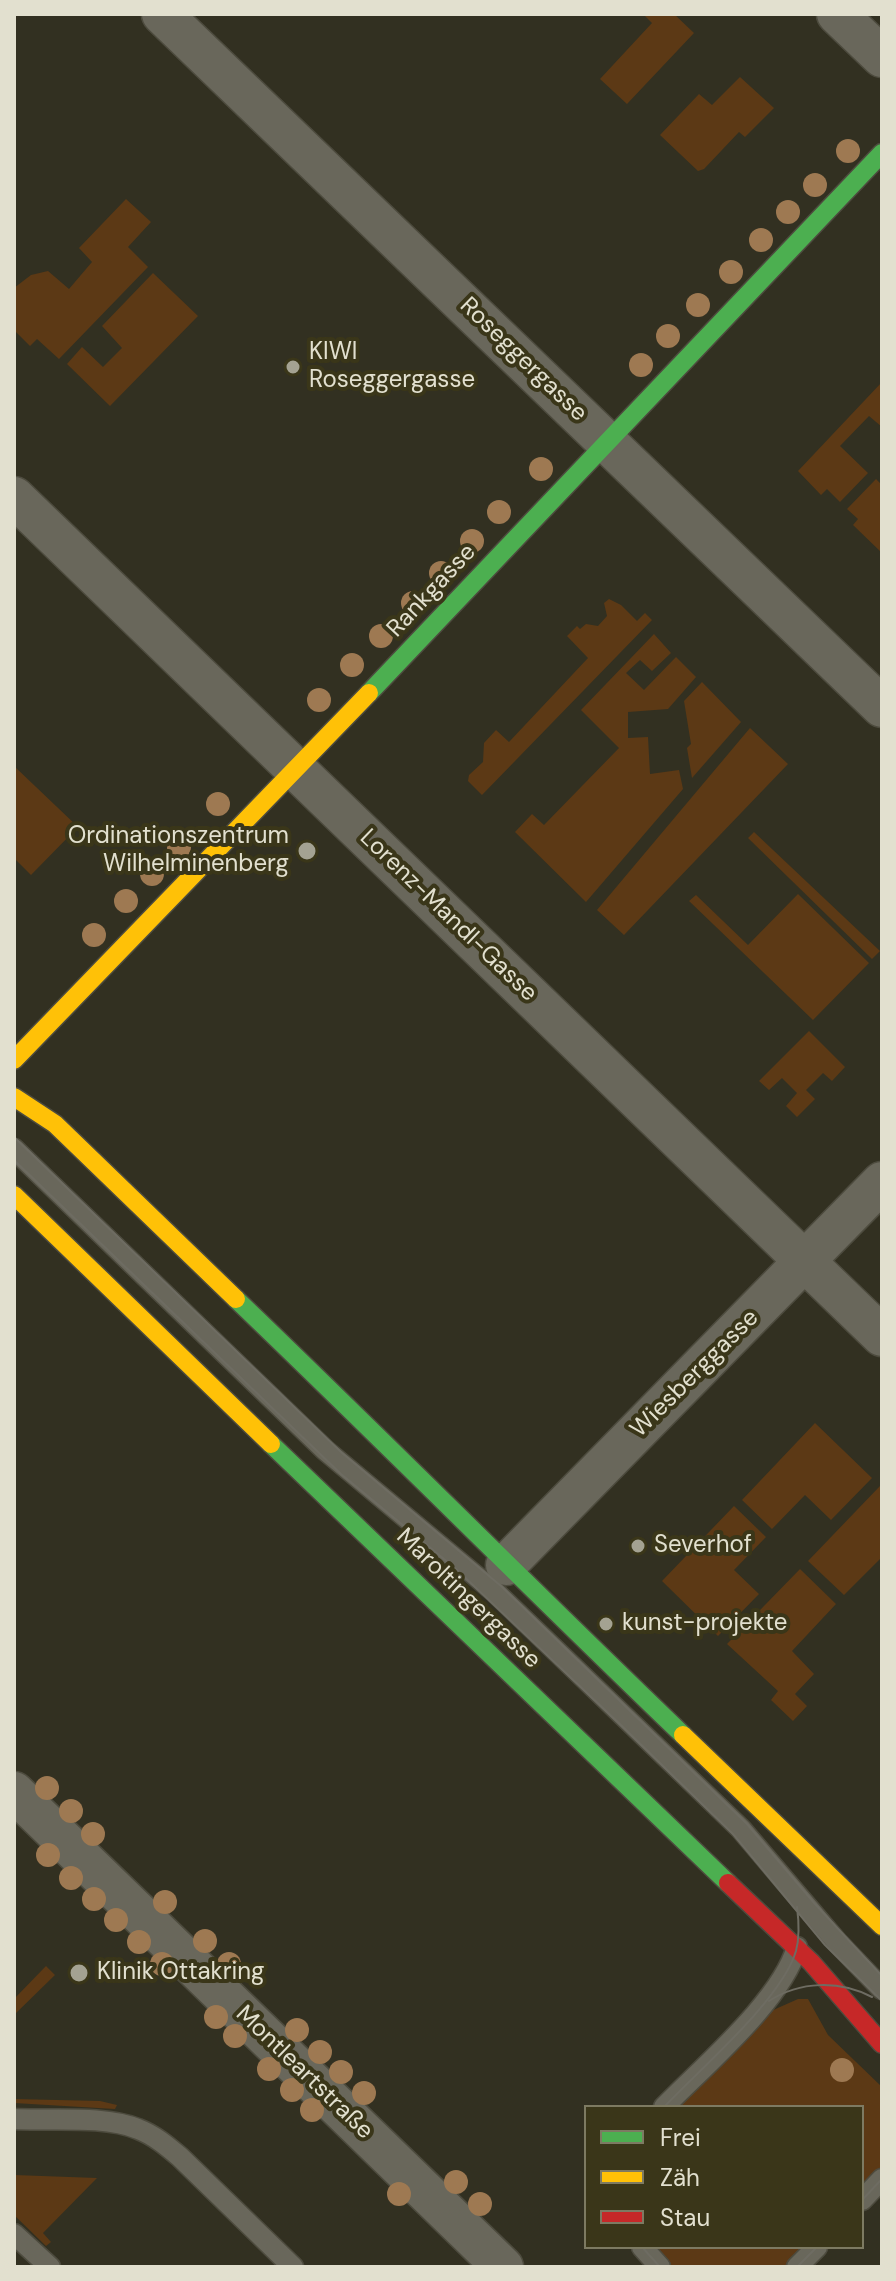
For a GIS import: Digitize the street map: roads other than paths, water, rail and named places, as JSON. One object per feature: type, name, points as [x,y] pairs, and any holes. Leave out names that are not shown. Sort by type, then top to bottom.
[{"type":"main road","name":"Rankgasse","points":[[14,1060],[296,769],[882,153]]},
{"type":"main road","points":[[14,1097],[55,1124],[386,1443],[506,1565],[882,1926]]},
{"type":"main road","name":"Maroltingergasse","points":[[14,1195],[563,1727],[797,1948],[882,2044]]},
{"type":"street","name":"Roseggergasse","points":[[162,14],[882,707]]},
{"type":"street","points":[[837,14],[882,57]]},
{"type":"street","name":"Lorenz-Mandl-Gasse","points":[[14,497],[882,1336]]},
{"type":"street","name":"Wiesberggasse","points":[[506,1565],[882,1182]]},
{"type":"street","name":"Montleartstraße","points":[[14,1792],[496,2260]]},
{"type":"lane","name":"Maroltingergasse","points":[[14,1149],[325,1450],[495,1592],[741,1829],[882,1989]]},
{"type":"lane","points":[[666,2105],[771,1995],[786,1974],[797,1948],[799,1927],[793,1891]]},
{"type":"lane","points":[[14,2119],[117,2123],[137,2128],[180,2157],[293,2267]]},
{"type":"lane","points":[[864,2198],[882,2179]]},
{"type":"lane","points":[[14,2234],[50,2267]]},
{"type":"lane","points":[[644,2249],[660,2267]]},
{"type":"lane","points":[[797,2267],[815,2249]]},
{"type":"tram line","points":[[14,1137],[342,1453],[501,1586],[747,1824],[882,1976]]},
{"type":"tram line","points":[[14,1160],[341,1474],[456,1569],[623,1727],[733,1834],[825,1945],[882,2001]]},
{"type":"tram line","points":[[666,2105],[738,2033],[775,1990],[796,1951],[799,1929],[797,1907]]},
{"type":"tram line","points":[[769,2001],[781,1994],[820,1985],[846,1988],[872,1997]]},
{"type":"tram line","points":[[864,2198],[882,2179]]},
{"type":"tram line","points":[[644,2249],[660,2267]]},
{"type":"tram line","points":[[797,2267],[815,2249]]},
{"type":"place","name":"KIWI Roseggergasse","points":[[293,367]]},
{"type":"place","name":"Ordinationszentrum Wilhelminenberg","points":[[307,851]]},
{"type":"place","name":"Severhof","points":[[638,1546]]},
{"type":"place","name":"kunst-projekte","points":[[606,1624]]},
{"type":"place","name":"Klinik Ottakring","points":[[79,1973]]}]
